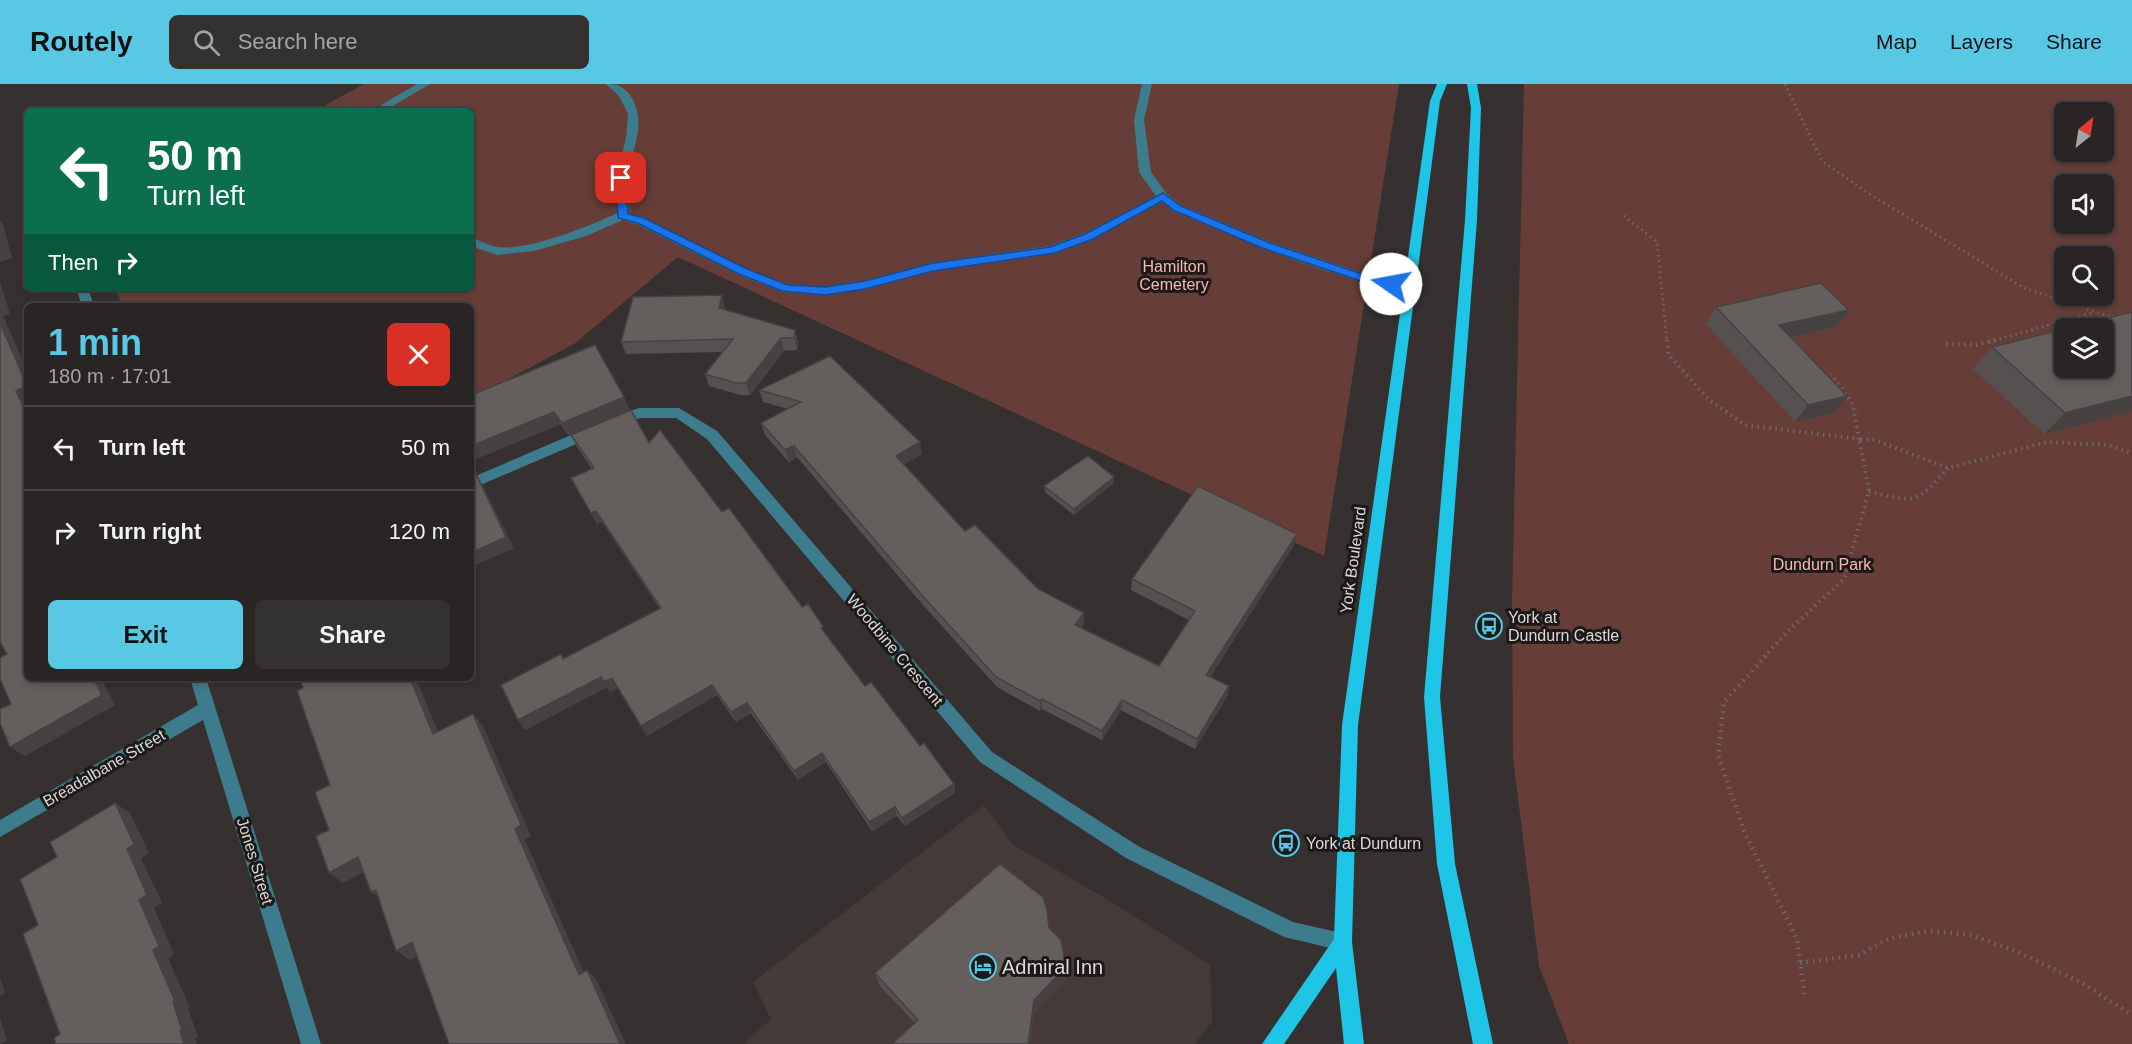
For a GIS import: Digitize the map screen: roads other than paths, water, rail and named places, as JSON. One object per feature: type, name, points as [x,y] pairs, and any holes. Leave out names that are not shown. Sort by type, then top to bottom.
[{"type":"main road","name":"York Boulevard","points":[[1354,1044],[1343,942],[1350,725],[1435,101],[1442,84]]},
{"type":"main road","points":[[1472,84],[1476,108],[1471,219],[1432,696],[1446,864],[1483,1044]]},
{"type":"main road","points":[[1272,1044],[1343,942]]},
{"type":"street","points":[[381,108],[425,84]]},
{"type":"street","points":[[610,84],[622,91],[634,114],[634,134],[621,178],[624,213],[622,216]]},
{"type":"street","points":[[1147,84],[1139,120],[1145,172],[1163,197],[1177,208],[1266,245],[1373,281],[1410,287]]},
{"type":"street","points":[[474,243],[497,251],[534,247],[582,233],[622,216],[640,221],[743,272],[786,289],[825,291],[865,285],[933,267],[1051,250],[1089,236],[1163,197]]},
{"type":"street","name":"Woodbine Crescent","points":[[474,483],[639,412],[680,413],[712,435],[986,757],[1132,852],[1291,931],[1343,942]]},
{"type":"street","name":"Jones Street","points":[[199,681],[311,1044]]},
{"type":"street","name":"Breadalbane Street","points":[[0,829],[208,708]]},
{"type":"place","name":"York at Dundurn Castle","points":[[1489,626]]},
{"type":"place","name":"York at Dundurn","points":[[1286,843]]},
{"type":"place","name":"Admiral Inn","points":[[983,967]]},
{"type":"park label","name":"Hamilton Cemetery","points":[[1174,275]]},
{"type":"park label","name":"Dundurn Park","points":[[1822,564]]}]
